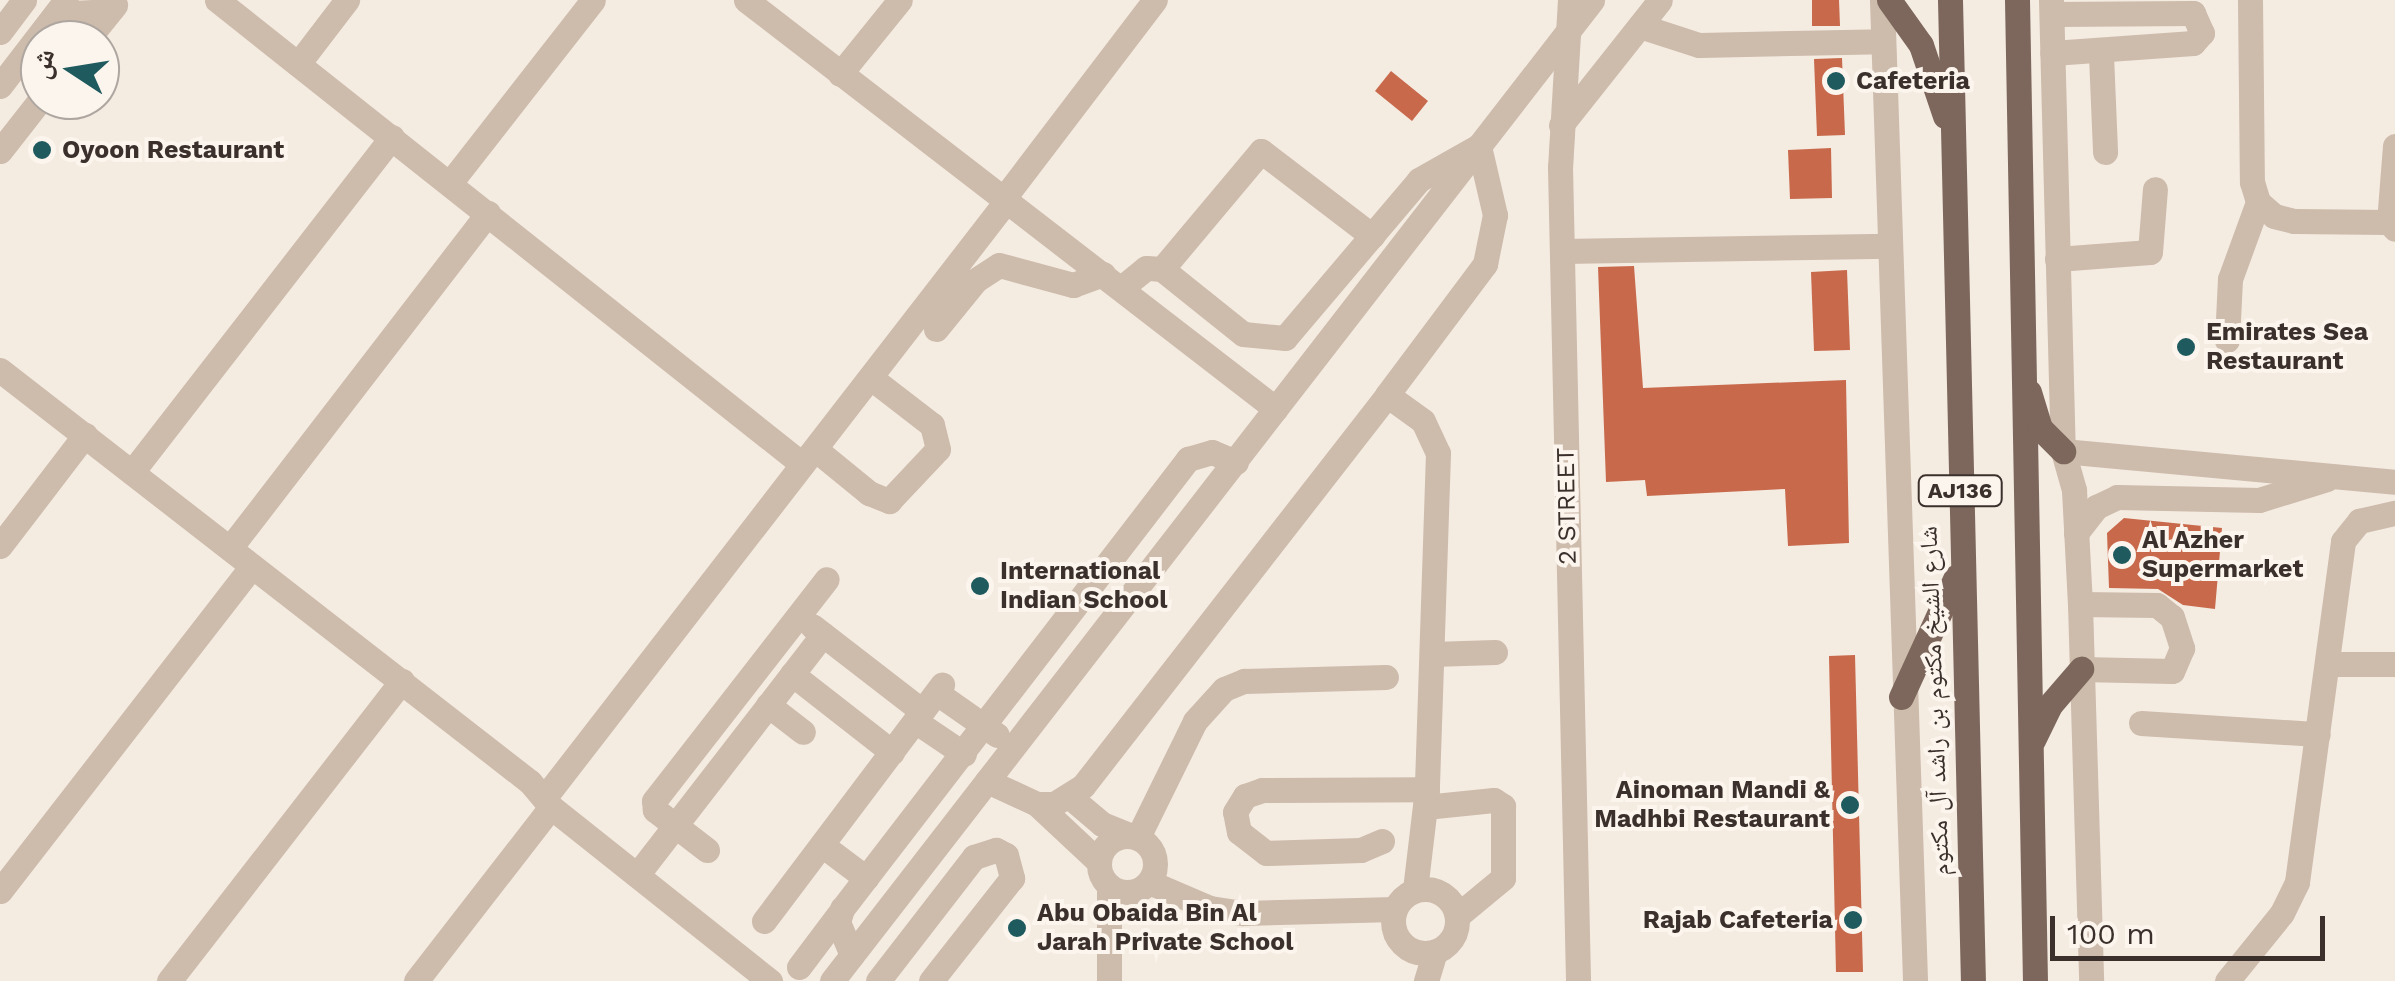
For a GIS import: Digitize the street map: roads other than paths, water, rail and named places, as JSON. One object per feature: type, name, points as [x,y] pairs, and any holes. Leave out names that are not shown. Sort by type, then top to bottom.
[{"type":"main road","points":[[1886,0],[1921,45],[1954,142]]},
{"type":"main road","name":"شارع الشيخ مكتوم بن راشد آل مكتوم","points":[[1950,0],[1973,981]]},
{"type":"main road","name":"AJ136","points":[[2017,0],[2019,343],[2035,981]]},
{"type":"main road","points":[[2019,343],[2040,428],[2063,450]]},
{"type":"main road","points":[[1902,698],[1961,562]]},
{"type":"main road","points":[[2030,750],[2050,705],[2081,669]]},
{"type":"street","points":[[0,32],[24,0]]},
{"type":"street","points":[[218,0],[450,184],[808,457],[889,501],[933,456],[938,432],[870,377]]},
{"type":"street","points":[[298,64],[347,0]]},
{"type":"street","points":[[450,184],[592,0]]},
{"type":"street","points":[[746,0],[1276,409]]},
{"type":"street","points":[[840,74],[900,0]]},
{"type":"street","points":[[416,981],[1155,0]]},
{"type":"street","name":"2 STREET","points":[[1570,0],[1561,125],[1562,252],[1578,981]]},
{"type":"street","points":[[832,981],[1592,0]]},
{"type":"street","points":[[1561,125],[1660,0]]},
{"type":"street","points":[[1886,0],[1883,40],[1888,246],[1914,980]]},
{"type":"street","points":[[2250,0],[2252,182],[2258,202],[2274,216],[2294,222],[2392,226],[2395,146]]},
{"type":"street","points":[[0,86],[61,7],[114,6]]},
{"type":"street","points":[[2052,53],[2101,54],[2131,45],[2193,43],[2202,33],[2200,18],[2194,13],[2052,7],[2052,53],[2057,259],[2063,450],[2076,533],[2080,604],[2091,981]]},
{"type":"street","points":[[1640,26],[1699,44],[1883,40]]},
{"type":"street","points":[[2101,54],[2105,152]]},
{"type":"street","points":[[0,151],[24,120]]},
{"type":"street","points":[[132,472],[392,138]]},
{"type":"street","points":[[936,329],[976,280],[999,265],[1073,285],[1112,281],[1146,268],[1162,269],[1242,334],[1271,342],[1297,330],[1418,180],[1479,146]]},
{"type":"street","points":[[1037,804],[1070,798],[1387,395],[1485,264],[1495,215],[1479,146]]},
{"type":"street","points":[[1162,269],[1261,151],[1372,236]]},
{"type":"street","points":[[2057,259],[2150,252],[2155,189]]},
{"type":"street","points":[[2227,340],[2230,278],[2258,202]]},
{"type":"street","points":[[230,548],[488,213]]},
{"type":"street","points":[[1562,252],[1888,246]]},
{"type":"street","points":[[1297,330],[1312,362]]},
{"type":"street","points":[[1228,373],[1242,334]]},
{"type":"street","points":[[0,370],[402,681],[770,981]]},
{"type":"street","points":[[1149,882],[1179,897],[1243,913],[1395,909],[1414,890],[1426,798],[1438,453],[1423,421],[1387,395]]},
{"type":"street","points":[[0,546],[84,435]]},
{"type":"street","points":[[2063,450],[2395,482]]},
{"type":"street","points":[[798,967],[1024,678],[1188,459],[1212,452],[1236,462]]},
{"type":"street","points":[[2076,533],[2096,506],[2117,497],[2259,500],[2330,477]]},
{"type":"street","points":[[2227,981],[2282,913],[2297,882],[2343,541],[2359,521],[2395,513]]},
{"type":"street","points":[[0,891],[252,566]]},
{"type":"street","points":[[707,850],[655,810],[654,801],[826,578]]},
{"type":"street","points":[[2080,604],[2157,606],[2172,617],[2182,648],[2172,671],[2081,669]]},
{"type":"street","points":[[798,615],[929,702],[986,727],[1013,746]]},
{"type":"street","points":[[637,876],[823,634]]},
{"type":"street","points":[[1432,654],[1495,652]]},
{"type":"street","points":[[2327,664],[2395,664]]},
{"type":"street","points":[[792,674],[892,752]]},
{"type":"street","points":[[1133,836],[1195,721],[1224,689],[1255,680],[1386,676]]},
{"type":"street","points":[[1024,678],[1047,700]]},
{"type":"street","points":[[169,981],[402,681]]},
{"type":"street","points":[[764,921],[929,702]]},
{"type":"street","points":[[929,702],[964,754]]},
{"type":"street","points":[[768,706],[802,732]]},
{"type":"street","points":[[2141,723],[2318,734]]},
{"type":"street","points":[[987,781],[1037,804],[1126,892],[1149,882]]},
{"type":"street","points":[[1395,909],[1401,943],[1416,953],[1435,952],[1450,942],[1457,916],[1504,878],[1502,806],[1494,800],[1253,791],[1236,812],[1239,832],[1254,846],[1274,853],[1361,850],[1382,841],[1422,834]]},
{"type":"street","points":[[1070,798],[1102,824],[1133,836],[1155,856],[1149,882]]},
{"type":"street","points":[[956,821],[974,858]]},
{"type":"street","points":[[1109,981],[1104,874],[1112,840],[1133,836]]},
{"type":"street","points":[[822,845],[866,878]]},
{"type":"street","points":[[878,981],[974,858],[996,850],[1012,866],[1012,878],[931,981]]},
{"type":"street","points":[[1414,890],[1442,894],[1457,916]]},
{"type":"street","points":[[839,914],[852,955]]},
{"type":"street","points":[[1426,981],[1435,952]]},
{"type":"place","name":"Cafeteria","points":[[1836,81]]},
{"type":"place","name":"Oyoon Restaurant","points":[[42,150]]},
{"type":"place","name":"Emirates Sea Restaurant","points":[[2186,347]]},
{"type":"place","name":"Al Azher Supermarket","points":[[2122,555]]},
{"type":"place","name":"International Indian School","points":[[980,586]]},
{"type":"place","name":"Ainoman Mandi & Madhbi Restaurant","points":[[1850,805]]},
{"type":"place","name":"Rajab Cafeteria","points":[[1853,920]]},
{"type":"place","name":"Abu Obaida Bin Al Jarah Private School","points":[[1017,928]]}]
